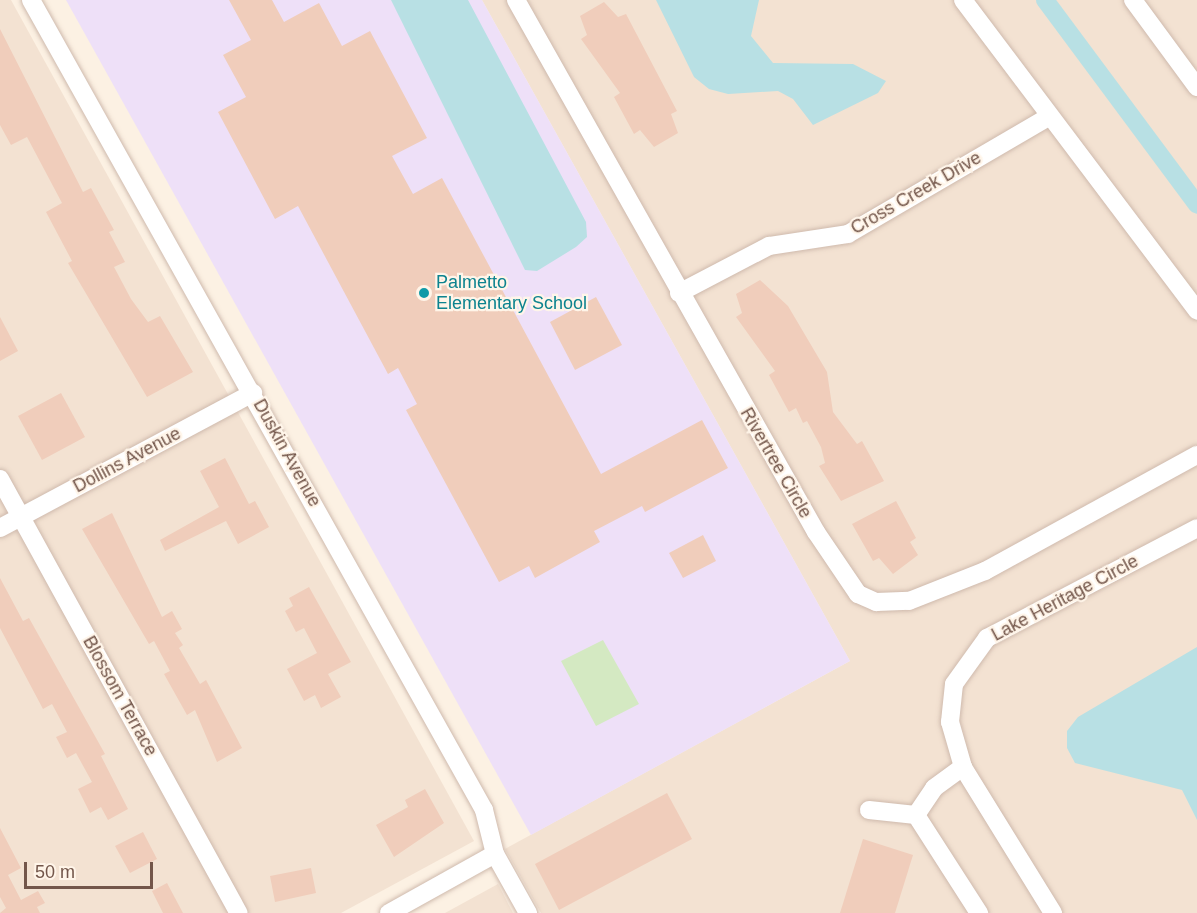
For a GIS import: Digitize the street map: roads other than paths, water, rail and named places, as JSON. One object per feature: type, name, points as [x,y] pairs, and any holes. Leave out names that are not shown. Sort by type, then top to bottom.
[{"type":"street","name":"Duskin Avenue","points":[[31,0],[253,393],[484,810],[495,854],[528,913]]},
{"type":"street","name":"Rivertree Circle","points":[[516,0],[679,293],[816,532],[858,594],[876,602],[909,601],[985,571],[1197,455]]},
{"type":"street","points":[[963,0],[1048,117],[1197,311]]},
{"type":"street","points":[[1133,0],[1197,87]]},
{"type":"street","name":"Cross Creek Drive","points":[[679,293],[769,246],[848,234],[1048,117]]},
{"type":"street","name":"Dollins Avenue","points":[[0,528],[253,393]]},
{"type":"street","name":"Blossom Terrace","points":[[0,479],[239,913]]},
{"type":"street","name":"Lake Heritage Circle","points":[[1053,913],[963,767],[950,722],[954,684],[987,639],[1197,528]]},
{"type":"street","points":[[916,815],[934,788],[963,767]]},
{"type":"street","points":[[869,810],[916,815]]},
{"type":"street","points":[[916,815],[979,913]]},
{"type":"street","points":[[389,913],[495,854]]},
{"type":"water","points":[[391,0],[468,0],[586,222],[587,237],[576,247],[537,271],[525,270]]},
{"type":"water","points":[[656,0],[759,0],[751,36],[773,63],[853,64],[886,81],[878,93],[813,125],[793,99],[778,91],[728,94],[709,89],[694,77]]},
{"type":"water","points":[[1197,647],[1197,820],[1182,790],[1075,763],[1067,748],[1067,731],[1078,717]]},
{"type":"waterway","points":[[1045,0],[1197,205]]},
{"type":"place","name":"Palmetto Elementary School","points":[[424,293]]}]
